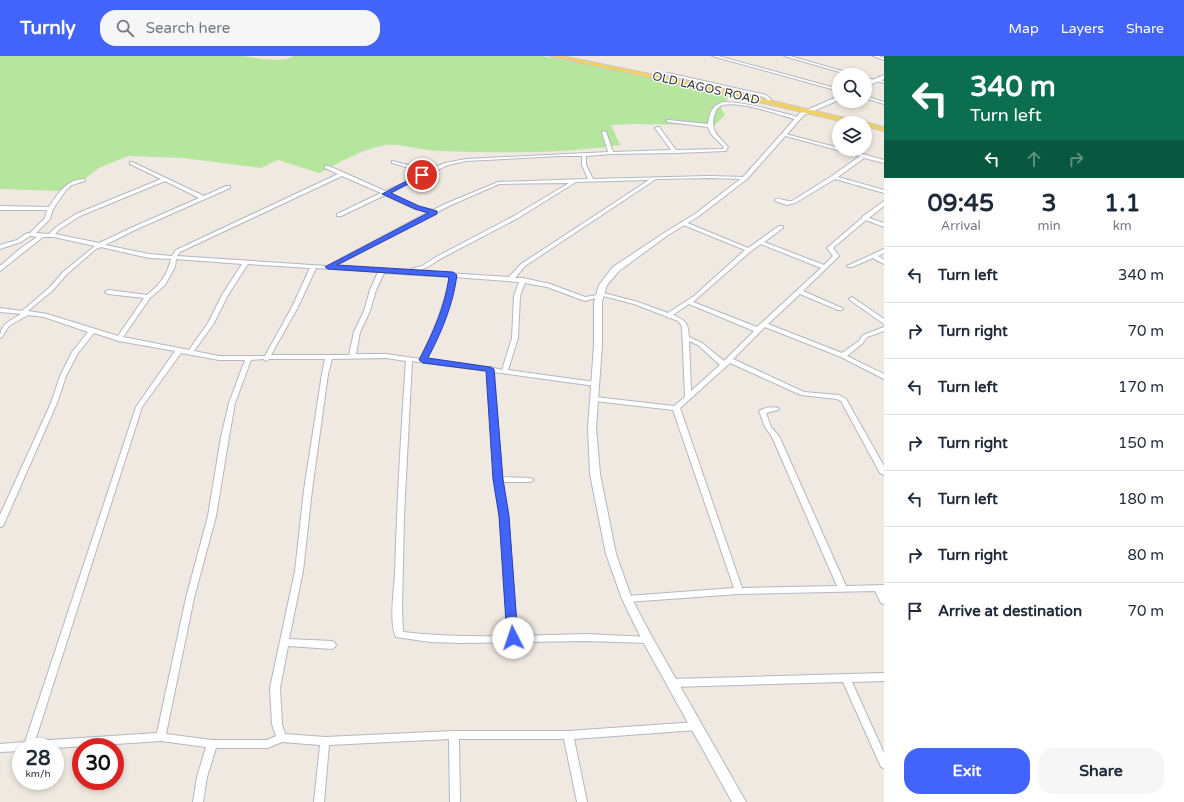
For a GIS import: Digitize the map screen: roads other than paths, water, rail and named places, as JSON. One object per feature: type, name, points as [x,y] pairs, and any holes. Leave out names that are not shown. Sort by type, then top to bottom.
[{"type":"main road","name":"OLD LAGOS ROAD","points":[[553,56],[655,76],[832,117]]},
{"type":"main road","points":[[872,126],[884,129]]},
{"type":"street","points":[[714,56],[832,88]]},
{"type":"street","points":[[786,56],[832,69]]},
{"type":"street","points":[[875,56],[884,59]]},
{"type":"street","points":[[668,74],[765,96],[768,98],[767,102]]},
{"type":"street","points":[[872,82],[884,77]]},
{"type":"street","points":[[872,79],[884,82]]},
{"type":"street","points":[[872,99],[884,103]]},
{"type":"street","points":[[739,802],[648,640],[627,599],[611,554],[595,474],[592,428],[598,345],[598,302],[603,286],[616,270],[723,196],[745,178],[802,114],[832,101]]},
{"type":"street","points":[[710,126],[715,107],[722,104],[737,104],[798,119]]},
{"type":"street","points":[[339,215],[372,198],[386,194],[428,172],[447,164],[466,160],[553,155],[719,151],[726,149],[710,126],[668,121]]},
{"type":"street","points":[[657,128],[675,152]]},
{"type":"street","points":[[604,132],[611,153]]},
{"type":"street","points":[[784,134],[832,147]]},
{"type":"street","points":[[584,155],[584,165],[591,180]]},
{"type":"street","points":[[777,200],[791,203],[834,177],[862,156],[884,162]]},
{"type":"street","points":[[394,162],[428,172]]},
{"type":"street","points":[[132,163],[204,198]]},
{"type":"street","points":[[327,167],[417,208],[434,212]]},
{"type":"street","points":[[119,339],[148,297],[162,285],[172,267],[174,257],[178,251],[341,174]]},
{"type":"street","points":[[328,267],[434,212],[498,183],[565,184],[576,181],[591,180],[709,177],[745,178]]},
{"type":"street","points":[[834,177],[884,192]]},
{"type":"street","points":[[511,279],[523,265],[656,178]]},
{"type":"street","points":[[0,247],[32,234],[48,218],[50,209],[64,189],[70,184],[83,180]]},
{"type":"street","points":[[51,235],[58,228],[78,215],[166,180]]},
{"type":"street","points":[[424,269],[516,217],[565,184]]},
{"type":"street","points":[[0,336],[7,325],[25,313],[46,294],[82,257],[100,245],[141,225],[228,187]]},
{"type":"street","points":[[595,398],[676,408],[727,363],[764,324],[800,292],[836,256],[830,248],[864,218],[884,203]]},
{"type":"street","points":[[0,208],[50,209]]},
{"type":"street","points":[[864,218],[884,224]]},
{"type":"street","points":[[683,223],[749,250]]},
{"type":"street","points":[[669,315],[720,277],[749,250],[781,227]]},
{"type":"street","points":[[32,234],[40,236],[51,235],[149,256],[382,270],[410,271],[424,269],[453,275],[523,280],[548,285],[585,299],[600,295],[636,303],[680,320],[685,326],[688,397]]},
{"type":"street","points":[[0,269],[23,248],[37,240],[40,236]]},
{"type":"street","points":[[760,242],[825,267]]},
{"type":"street","points":[[850,266],[884,251]]},
{"type":"street","points":[[874,256],[884,262]]},
{"type":"street","points":[[190,353],[218,312],[225,295],[246,262]]},
{"type":"street","points":[[266,359],[295,307],[314,266]]},
{"type":"street","points":[[352,356],[357,332],[367,311],[373,290],[382,270]]},
{"type":"street","points":[[423,360],[440,327],[450,293],[453,275]]},
{"type":"street","points":[[505,372],[515,338],[517,296],[523,280]]},
{"type":"street","points":[[108,292],[148,297]]},
{"type":"street","points":[[800,292],[840,309]]},
{"type":"street","points":[[852,299],[884,322]]},
{"type":"street","points":[[688,302],[758,330]]},
{"type":"street","points":[[0,310],[58,318],[119,339],[219,358],[266,359],[386,356],[595,384]]},
{"type":"street","points":[[764,324],[843,356],[884,377]]},
{"type":"street","points":[[843,356],[861,342],[865,336],[884,328]]},
{"type":"street","points":[[0,524],[54,403],[63,376],[75,352],[93,330]]},
{"type":"street","points":[[686,338],[700,344],[727,363],[803,394],[839,397],[844,400],[884,473]]},
{"type":"street","points":[[32,738],[139,407],[179,351]]},
{"type":"street","points":[[281,738],[277,724],[275,688],[299,571],[308,490],[325,374],[329,357]]},
{"type":"street","points":[[161,737],[190,598],[212,516],[224,437],[232,403],[248,359]]},
{"type":"street","points":[[409,359],[399,515],[399,584],[396,619],[399,634],[476,640],[513,638],[626,638],[648,640]]},
{"type":"street","points":[[490,369],[498,479],[504,516],[513,638]]},
{"type":"street","points":[[676,408],[738,591]]},
{"type":"street","points":[[776,409],[763,410],[762,412],[778,443],[843,589]]},
{"type":"street","points":[[498,479],[530,480]]},
{"type":"street","points":[[627,599],[738,591],[881,588],[884,601]]},
{"type":"street","points":[[285,642],[332,645]]},
{"type":"street","points":[[672,683],[884,677]]},
{"type":"street","points":[[846,678],[884,764]]},
{"type":"street","points":[[64,744],[161,737],[212,744],[268,744],[281,738],[325,741],[454,735],[568,735],[697,726]]},
{"type":"street","points":[[454,735],[455,802]]},
{"type":"street","points":[[568,735],[582,802]]},
{"type":"street","points":[[319,802],[325,741]]},
{"type":"street","points":[[198,802],[202,777],[212,744]]},
{"type":"street","points":[[0,748],[12,747]]}]
